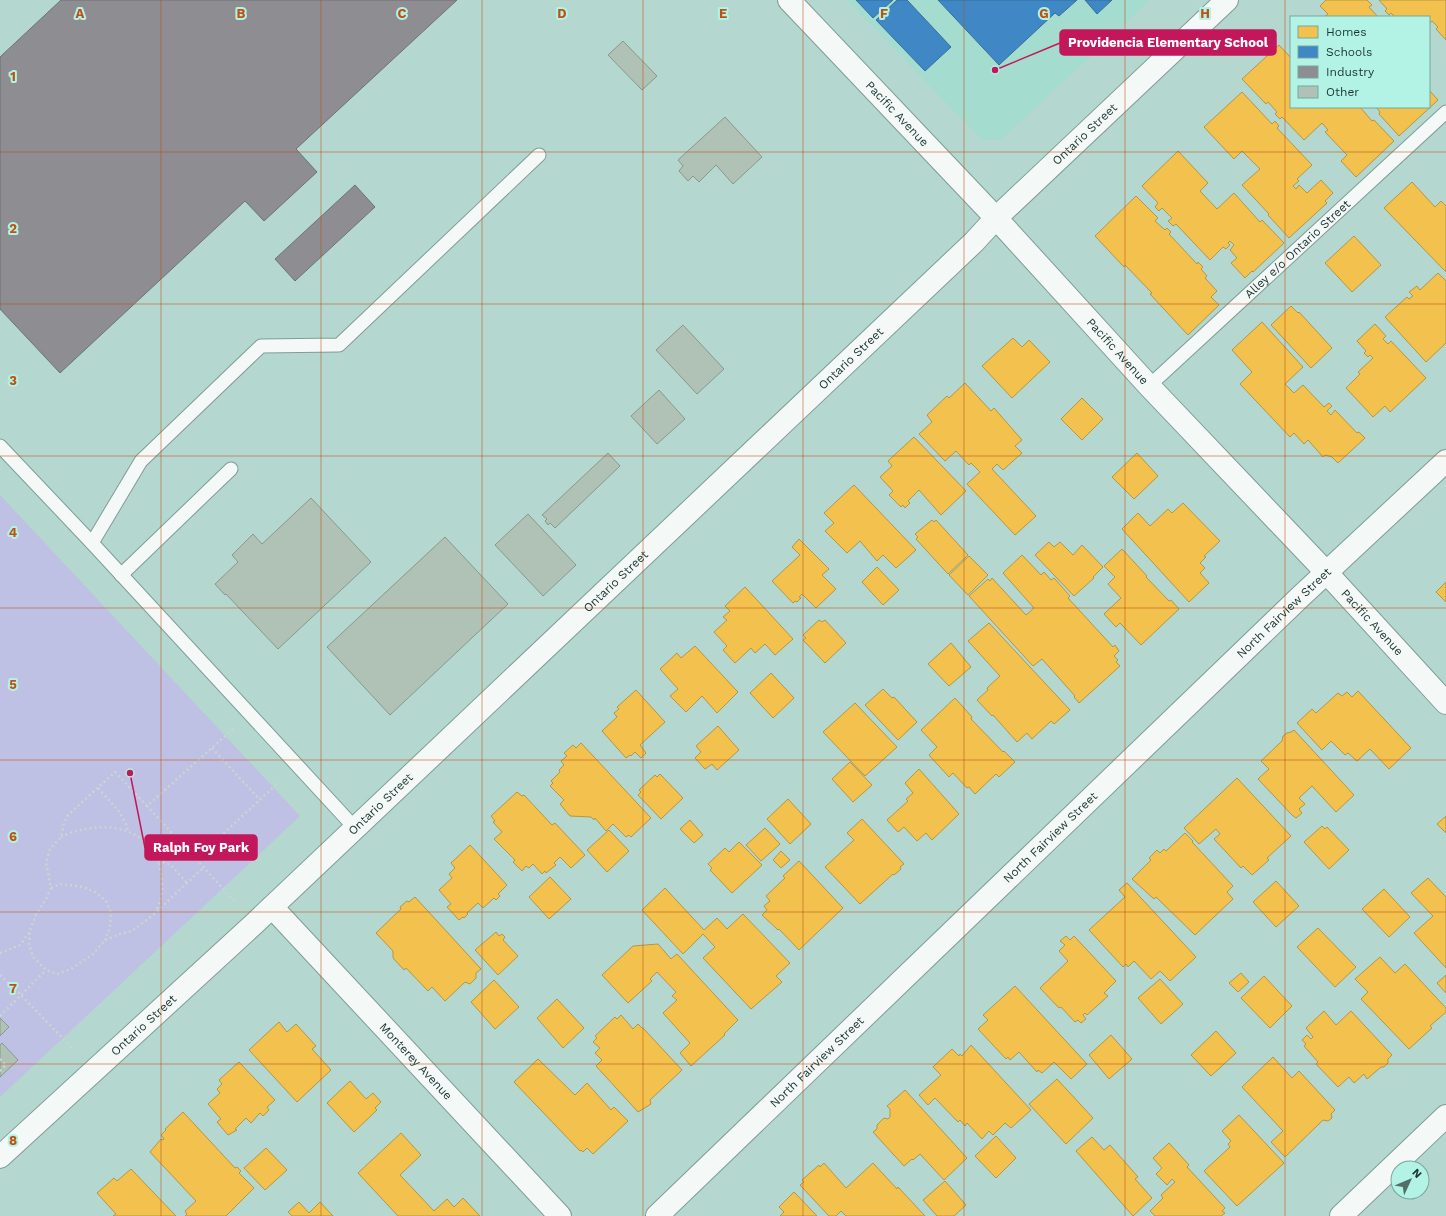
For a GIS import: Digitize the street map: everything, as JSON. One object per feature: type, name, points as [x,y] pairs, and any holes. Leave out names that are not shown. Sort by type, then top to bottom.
[{"type":"street","name":"Pacific Avenue","points":[[789,0],[996,218],[1149,386],[1326,572],[1446,703]]},
{"type":"street","name":"Ontario Street","points":[[0,1158],[272,907],[974,242],[996,218],[1227,0]]},
{"type":"street","name":"North Fairview Street","points":[[657,1216],[1326,572],[1446,461]]},
{"type":"street","name":"Monterey Avenue","points":[[272,907],[560,1216]]},
{"type":"street","points":[[1341,1216],[1446,1116]]},
{"type":"lane","name":"Alley e/o Ontario Street","points":[[1149,386],[1446,112]]},
{"type":"lane","points":[[92,543],[141,461],[261,346],[339,345],[539,155]]},
{"type":"lane","points":[[0,446],[92,543],[355,828]]},
{"type":"lane","points":[[121,575],[231,469]]},
{"type":"path","points":[[147,806],[250,714]]},
{"type":"path","points":[[212,748],[260,800]]},
{"type":"path","points":[[196,860],[297,766]]},
{"type":"path","points":[[61,837],[64,822],[68,815],[116,772],[255,923]]},
{"type":"path","points":[[98,788],[120,811],[126,823],[128,832]]},
{"type":"path","points":[[0,953],[20,945],[46,900],[51,888],[46,862],[50,849],[61,837],[79,829],[94,827],[128,832],[142,838],[155,852],[161,869],[163,888],[160,903],[156,912]]},
{"type":"path","points":[[158,860],[171,865],[187,883]]},
{"type":"path","points":[[105,940],[132,931],[156,912],[203,868]]},
{"type":"path","points":[[30,930],[29,944],[33,957],[46,970],[57,974],[71,969],[92,955],[105,940],[110,928],[111,913],[106,901],[95,892],[83,886],[60,884],[51,888]]},
{"type":"path","points":[[0,1016],[46,970]]},
{"type":"path","points":[[0,974],[73,1049]]},
{"type":"path","points":[[0,1059],[6,1065],[0,1071]]},
{"type":"shaded area","points":[[847,0],[1150,0],[1001,140],[982,140]]},
{"type":"shaded area","points":[[0,495],[300,816],[0,1097]]},
{"type":"building: Homes","points":[[1326,0],[1367,0],[1372,5],[1369,7],[1377,16],[1325,16],[1328,14],[1320,6]]},
{"type":"building: Homes","points":[[1379,0],[1446,0],[1446,40],[1436,29],[1438,27],[1432,21],[1430,23],[1430,16],[1394,16],[1391,13],[1389,15],[1385,11],[1387,9]]},
{"type":"building: Homes","points":[[1279,45],[1290,57],[1290,108],[1361,108],[1372,121],[1374,120],[1394,141],[1356,177],[1341,161],[1347,155],[1325,132],[1328,130],[1322,123],[1304,140],[1282,117],[1280,119],[1275,114],[1277,112],[1268,102],[1266,104],[1242,79]]},
{"type":"building: Homes","points":[[1430,91],[1438,100],[1430,107]]},
{"type":"building: Homes","points":[[1242,92],[1272,124],[1275,121],[1279,126],[1277,128],[1312,165],[1297,179],[1299,181],[1293,186],[1296,189],[1299,185],[1307,193],[1321,180],[1333,193],[1325,201],[1327,203],[1289,238],[1242,185],[1260,169],[1242,151],[1234,159],[1204,127]]},
{"type":"building: Homes","points":[[1377,108],[1429,108],[1399,136],[1379,114],[1380,112]]},
{"type":"building: Homes","points":[[1178,151],[1208,183],[1200,191],[1217,209],[1234,193],[1260,222],[1262,220],[1284,243],[1245,278],[1231,263],[1237,258],[1230,250],[1234,245],[1230,241],[1228,243],[1230,245],[1226,249],[1223,247],[1210,260],[1176,224],[1173,226],[1168,221],[1172,218],[1162,208],[1159,211],[1155,207],[1158,203],[1142,186]]},
{"type":"building: Homes","points":[[1412,182],[1435,207],[1441,201],[1446,206],[1446,272],[1384,208]]},
{"type":"building: Homes","points":[[1136,196],[1158,218],[1155,221],[1165,230],[1167,228],[1171,232],[1169,234],[1197,264],[1198,262],[1203,267],[1201,269],[1207,276],[1205,278],[1217,291],[1211,297],[1219,305],[1188,335],[1150,294],[1152,293],[1125,265],[1124,267],[1095,236]]},
{"type":"building: Homes","points":[[1354,236],[1381,265],[1352,292],[1325,263]]},
{"type":"building: Homes","points":[[1438,273],[1446,281],[1446,343],[1426,362],[1385,317],[1407,297],[1409,299],[1413,296],[1409,292],[1417,286],[1420,290]]},
{"type":"building: Homes","points":[[1291,306],[1298,313],[1299,312],[1332,348],[1311,368],[1271,325]]},
{"type":"building: Homes","points":[[1262,322],[1303,367],[1285,384],[1294,393],[1303,385],[1324,407],[1329,403],[1332,406],[1327,411],[1331,415],[1335,410],[1357,433],[1359,432],[1365,438],[1338,463],[1332,457],[1325,455],[1323,457],[1308,440],[1304,444],[1294,433],[1290,437],[1240,384],[1252,372],[1232,350]]},
{"type":"building: Homes","points":[[1375,324],[1386,336],[1383,339],[1388,344],[1391,341],[1426,378],[1390,412],[1385,406],[1373,417],[1346,388],[1360,374],[1358,372],[1373,358],[1370,355],[1368,357],[1364,353],[1366,351],[1357,341]]},
{"type":"building: Homes","points":[[1013,338],[1022,347],[1029,340],[1050,362],[1012,398],[982,366]]},
{"type":"building: Homes","points":[[965,383],[991,411],[994,408],[1022,440],[1015,446],[1022,453],[1003,470],[997,464],[992,469],[1036,516],[1015,535],[967,484],[980,472],[971,463],[969,465],[956,451],[945,461],[919,434],[932,422],[927,415],[947,396],[949,398]]},
{"type":"building: Homes","points":[[1082,398],[1103,419],[1082,440],[1061,419]]},
{"type":"building: Homes","points":[[914,437],[966,491],[941,515],[919,490],[908,501],[910,503],[905,508],[903,505],[901,507],[889,495],[893,491],[880,477],[892,466],[888,461]]},
{"type":"building: Homes","points":[[1137,453],[1158,476],[1134,499],[1112,477]]},
{"type":"building: Homes","points":[[854,485],[916,550],[896,568],[883,555],[877,561],[860,541],[847,553],[825,531],[834,523],[824,513]]},
{"type":"building: Homes","points":[[1183,503],[1220,541],[1204,556],[1206,557],[1200,563],[1205,568],[1200,573],[1209,583],[1189,602],[1122,529],[1138,513],[1150,526],[1168,509],[1172,513]]},
{"type":"building: Homes","points":[[932,520],[934,522],[936,520],[968,555],[948,574],[916,539],[918,537],[915,534]]},
{"type":"building: Homes","points":[[799,539],[829,569],[822,575],[836,589],[816,608],[802,594],[799,597],[801,598],[797,602],[795,601],[793,603],[772,581],[800,555],[792,547]]},
{"type":"building: Homes","points":[[1049,542],[1054,547],[1060,542],[1073,555],[1082,545],[1103,567],[1093,577],[1094,578],[1074,596],[1035,555]]},
{"type":"building: Homes","points":[[1122,549],[1147,576],[1146,577],[1169,601],[1171,600],[1179,609],[1141,645],[1120,623],[1116,627],[1104,614],[1121,598],[1108,584],[1115,577],[1104,566]]},
{"type":"building: Homes","points":[[1022,555],[1041,575],[1044,572],[1051,580],[1054,578],[1070,596],[1068,598],[1113,647],[1115,645],[1119,651],[1114,656],[1118,660],[1116,662],[1120,666],[1079,703],[1074,697],[1075,696],[1042,659],[1033,666],[969,596],[988,579],[990,581],[992,578],[1026,615],[1034,608],[1003,573]]},
{"type":"building: Homes","points":[[969,556],[988,575],[968,595],[949,575]]},
{"type":"building: Homes","points":[[877,567],[899,590],[883,605],[862,582]]},
{"type":"building: Homes","points":[[1446,582],[1446,602],[1436,592]]},
{"type":"building: Homes","points":[[745,587],[793,639],[775,655],[765,644],[755,653],[751,648],[735,663],[723,650],[727,646],[714,632],[727,620],[723,617],[730,611],[725,606]]},
{"type":"building: Homes","points":[[819,620],[822,622],[825,620],[846,643],[825,663],[803,640],[806,638],[803,635]]},
{"type":"building: Homes","points":[[989,623],[1070,710],[1054,724],[1051,721],[1032,739],[1027,733],[1017,742],[993,715],[992,716],[977,700],[1000,676],[968,641]]},
{"type":"building: Homes","points":[[951,643],[971,667],[949,686],[928,664]]},
{"type":"building: Homes","points":[[695,646],[738,692],[717,713],[702,696],[686,712],[670,696],[678,689],[660,669],[677,653],[681,658]]},
{"type":"building: Homes","points":[[771,673],[794,698],[773,718],[750,693]]},
{"type":"building: Homes","points":[[883,689],[892,698],[894,697],[917,722],[898,740],[865,705]]},
{"type":"building: Homes","points":[[636,690],[665,722],[640,745],[646,753],[641,758],[635,752],[626,758],[602,731],[617,717],[614,713],[619,709],[617,707]]},
{"type":"building: Homes","points":[[1358,691],[1411,748],[1389,769],[1370,749],[1357,761],[1348,753],[1345,755],[1331,741],[1322,750],[1297,723],[1312,709],[1316,713],[1338,693],[1342,696],[1347,692],[1352,697]]},
{"type":"building: Homes","points":[[955,698],[972,717],[971,719],[1003,752],[1004,751],[1015,762],[999,777],[996,774],[975,794],[953,773],[949,777],[929,755],[937,747],[921,730]]},
{"type":"building: Homes","points":[[855,703],[897,747],[865,776],[823,732]]},
{"type":"building: Homes","points":[[718,726],[739,750],[717,770],[712,764],[705,769],[695,758],[701,752],[696,746]]},
{"type":"building: Homes","points":[[1294,730],[1354,795],[1336,812],[1312,786],[1299,798],[1305,804],[1299,809],[1302,813],[1296,818],[1258,779],[1269,769],[1261,761],[1282,741],[1283,736]]},
{"type":"building: Homes","points":[[581,743],[651,818],[631,837],[629,835],[626,837],[613,824],[606,831],[595,818],[594,820],[591,817],[570,816],[560,804],[564,800],[550,786],[553,783],[551,781],[560,772],[559,770],[564,765],[561,761],[567,756],[564,753],[573,745],[576,748]]},
{"type":"building: Homes","points":[[850,762],[872,785],[853,802],[832,779]]},
{"type":"building: Homes","points":[[919,769],[959,814],[932,840],[926,833],[917,841],[904,827],[898,832],[887,820],[908,801],[906,799],[913,793],[905,783]]},
{"type":"building: Homes","points":[[660,774],[683,798],[661,819],[638,795],[641,792],[639,790],[655,775],[657,777]]},
{"type":"building: Homes","points":[[1237,778],[1291,836],[1267,858],[1269,860],[1252,875],[1243,866],[1241,868],[1214,839],[1220,834],[1216,829],[1199,844],[1184,828]]},
{"type":"building: Homes","points":[[517,792],[522,796],[524,795],[552,825],[555,823],[585,855],[571,868],[560,857],[554,863],[556,865],[546,873],[545,871],[542,874],[533,864],[529,868],[526,866],[522,871],[513,862],[515,860],[494,839],[502,832],[493,822],[495,821],[491,816]]},
{"type":"building: Homes","points":[[788,799],[811,824],[790,844],[767,819]]},
{"type":"building: Homes","points":[[1446,816],[1446,833],[1437,824]]},
{"type":"building: Homes","points":[[862,819],[904,864],[900,867],[901,869],[894,875],[893,874],[860,904],[825,867],[854,840],[847,833]]},
{"type":"building: Homes","points":[[690,820],[703,835],[694,843],[680,829]]},
{"type":"building: Homes","points":[[1322,826],[1325,829],[1327,827],[1349,850],[1329,869],[1304,842]]},
{"type":"building: Homes","points":[[765,828],[780,844],[761,861],[746,845]]},
{"type":"building: Homes","points":[[609,830],[629,851],[607,872],[587,850]]},
{"type":"building: Homes","points":[[1185,833],[1233,886],[1227,892],[1233,899],[1195,935],[1156,897],[1154,899],[1132,879],[1151,860],[1149,858],[1157,850],[1160,853],[1164,849],[1166,851]]},
{"type":"building: Homes","points":[[739,842],[762,865],[732,893],[710,870],[712,868],[708,864],[725,848],[729,852]]},
{"type":"building: Homes","points":[[470,845],[507,885],[498,894],[500,896],[496,900],[494,898],[483,908],[478,903],[467,913],[468,914],[464,918],[463,917],[459,920],[447,907],[451,904],[439,890],[452,878],[449,874],[455,868],[451,863]]},
{"type":"building: Homes","points":[[781,851],[790,860],[781,868],[773,860]]},
{"type":"building: Homes","points":[[799,861],[843,908],[799,950],[779,929],[778,930],[762,915],[767,910],[764,906],[770,901],[766,896],[785,878],[783,876]]},
{"type":"building: Homes","points":[[550,877],[571,899],[549,919],[529,897]]},
{"type":"building: Homes","points":[[1428,878],[1446,897],[1446,968],[1414,933],[1433,916],[1411,893]]},
{"type":"building: Homes","points":[[1276,881],[1299,906],[1276,927],[1253,902]]},
{"type":"building: Homes","points":[[1127,883],[1196,957],[1170,981],[1160,971],[1151,979],[1134,961],[1128,967],[1126,964],[1123,967],[1089,930],[1125,897],[1119,890]]},
{"type":"building: Homes","points":[[665,888],[704,930],[717,918],[727,929],[743,914],[790,963],[776,976],[782,982],[751,1009],[703,958],[715,947],[703,934],[683,954],[642,910]]},
{"type":"building: Homes","points":[[1384,889],[1410,917],[1389,937],[1362,909]]},
{"type":"building: Homes","points":[[415,897],[481,969],[476,973],[476,978],[470,984],[465,982],[445,1001],[432,987],[428,991],[406,968],[404,970],[393,958],[393,951],[376,933],[401,909],[400,907]]},
{"type":"building: Homes","points":[[1318,928],[1356,967],[1335,987],[1297,947]]},
{"type":"building: Homes","points":[[496,932],[499,936],[502,934],[505,937],[503,940],[518,956],[498,975],[475,950]]},
{"type":"building: Homes","points":[[1066,936],[1070,940],[1074,936],[1116,981],[1104,993],[1108,996],[1087,1015],[1085,1013],[1083,1015],[1086,1019],[1081,1023],[1078,1020],[1075,1022],[1040,988],[1068,961],[1059,951],[1065,945],[1060,941]]},
{"type":"building: Homes","points":[[658,944],[671,959],[677,954],[738,1020],[724,1034],[725,1035],[691,1066],[680,1053],[690,1043],[663,1013],[677,1000],[672,996],[676,992],[657,972],[650,979],[652,981],[628,1003],[602,975],[633,946]]},
{"type":"building: Homes","points":[[1380,957],[1395,973],[1405,964],[1446,1008],[1446,1012],[1430,1026],[1432,1028],[1409,1049],[1361,999],[1368,992],[1355,979]]},
{"type":"building: Homes","points":[[1241,973],[1249,982],[1238,992],[1229,983]]},
{"type":"building: Homes","points":[[1446,975],[1446,993],[1437,983]]},
{"type":"building: Homes","points":[[1264,976],[1292,1006],[1270,1028],[1241,998]]},
{"type":"building: Homes","points":[[1160,979],[1183,1004],[1161,1024],[1138,998]]},
{"type":"building: Homes","points":[[494,980],[519,1007],[495,1029],[471,1002]]},
{"type":"building: Homes","points":[[1015,986],[1087,1064],[1071,1079],[1054,1062],[1042,1073],[1038,1070],[1037,1072],[1019,1052],[1010,1060],[1008,1057],[1006,1059],[978,1029],[988,1020],[983,1015]]},
{"type":"building: Homes","points":[[557,999],[584,1028],[563,1048],[537,1018]]},
{"type":"building: Homes","points":[[1324,1011],[1336,1025],[1351,1011],[1392,1055],[1388,1059],[1388,1063],[1367,1079],[1364,1074],[1354,1083],[1349,1077],[1338,1087],[1316,1064],[1318,1062],[1304,1046],[1306,1044],[1302,1040],[1307,1035],[1311,1039],[1313,1037],[1306,1028]]},
{"type":"building: Homes","points":[[621,1015],[633,1029],[638,1024],[643,1028],[682,1070],[650,1100],[651,1104],[638,1112],[596,1066],[602,1060],[595,1053],[600,1048],[593,1042],[597,1038],[595,1036],[615,1017],[617,1019]]},
{"type":"building: Homes","points":[[279,1022],[287,1032],[296,1024],[316,1046],[312,1049],[331,1070],[297,1102],[249,1050]]},
{"type":"building: Homes","points":[[1216,1031],[1236,1053],[1211,1076],[1191,1055]]},
{"type":"building: Homes","points":[[1111,1035],[1132,1059],[1109,1079],[1089,1055]]},
{"type":"building: Homes","points":[[971,1045],[1031,1110],[1011,1128],[1005,1123],[993,1135],[989,1131],[982,1139],[967,1123],[965,1126],[960,1120],[958,1122],[935,1098],[928,1105],[919,1095],[941,1075],[933,1067],[952,1049],[959,1056],[960,1054],[962,1056]]},
{"type":"building: Homes","points":[[1273,1057],[1292,1078],[1299,1071],[1335,1110],[1331,1114],[1332,1118],[1328,1121],[1323,1120],[1285,1157],[1271,1142],[1283,1131],[1242,1087]]},
{"type":"building: Homes","points":[[538,1059],[575,1095],[587,1083],[611,1110],[614,1107],[628,1121],[593,1154],[587,1148],[583,1152],[581,1150],[580,1151],[514,1082]]},
{"type":"building: Homes","points":[[239,1062],[275,1100],[267,1107],[269,1110],[263,1116],[260,1113],[251,1123],[246,1118],[235,1129],[237,1130],[228,1135],[217,1122],[221,1119],[208,1104],[220,1093],[217,1089],[222,1084],[219,1080]]},
{"type":"building: Homes","points":[[1057,1079],[1093,1118],[1066,1144],[1029,1104]]},
{"type":"building: Homes","points":[[350,1081],[366,1099],[373,1093],[381,1102],[375,1108],[377,1110],[354,1132],[327,1103]]},
{"type":"building: Homes","points":[[905,1090],[967,1158],[944,1180],[920,1154],[904,1166],[873,1132],[877,1129],[877,1125],[884,1118],[888,1119],[890,1117],[890,1109],[887,1106]]},
{"type":"building: Homes","points":[[183,1112],[235,1168],[237,1167],[241,1171],[239,1173],[254,1188],[226,1216],[185,1216],[187,1214],[185,1211],[196,1201],[150,1152],[161,1139],[164,1139],[161,1135],[166,1130],[165,1129]]},
{"type":"building: Homes","points":[[1239,1115],[1284,1163],[1237,1206],[1204,1171],[1230,1147],[1228,1144],[1231,1141],[1222,1131]]},
{"type":"building: Homes","points":[[401,1133],[421,1155],[400,1175],[434,1211],[447,1199],[454,1207],[463,1198],[480,1216],[398,1216],[358,1173]]},
{"type":"building: Homes","points":[[996,1136],[1016,1158],[996,1178],[975,1156]]},
{"type":"building: Homes","points":[[1092,1137],[1104,1150],[1110,1145],[1138,1177],[1135,1179],[1152,1198],[1133,1216],[1076,1151]]},
{"type":"building: Homes","points":[[1169,1143],[1189,1165],[1187,1167],[1225,1208],[1222,1211],[1225,1213],[1221,1216],[1155,1216],[1150,1211],[1163,1198],[1161,1195],[1175,1182],[1172,1179],[1167,1185],[1156,1174],[1162,1168],[1153,1158]]},
{"type":"building: Homes","points":[[266,1148],[287,1170],[265,1190],[244,1168]]},
{"type":"building: Homes","points":[[824,1163],[846,1188],[873,1163],[925,1216],[846,1216],[841,1211],[836,1216],[829,1216],[800,1185],[804,1182],[802,1180],[819,1165],[820,1167]]},
{"type":"building: Homes","points":[[131,1169],[176,1216],[113,1216],[116,1214],[97,1193],[114,1178],[117,1181]]},
{"type":"building: Homes","points":[[945,1181],[966,1205],[954,1216],[937,1216],[923,1200]]},
{"type":"building: Homes","points":[[794,1192],[817,1216],[780,1216],[784,1212],[779,1207]]},
{"type":"building: Homes","points":[[299,1202],[309,1213],[320,1202],[333,1216],[292,1216],[288,1212]]},
{"type":"building: Schools","points":[[856,0],[893,0],[873,18]]},
{"type":"building: Schools","points":[[897,0],[907,0],[951,47],[925,71],[876,20]]},
{"type":"building: Schools","points":[[938,0],[1077,0],[1059,16],[1055,13],[999,65]]},
{"type":"building: Schools","points":[[1085,0],[1112,0],[1097,14]]},
{"type":"building: Industry","points":[[61,0],[457,0],[296,149],[317,172],[264,221],[245,201],[60,373],[0,309],[0,57]]},
{"type":"building: Industry","points":[[355,185],[375,207],[295,281],[275,259]]},
{"type":"building: Other","points":[[623,41],[657,76],[642,90],[608,55]]},
{"type":"building: Other","points":[[725,117],[762,157],[733,184],[716,165],[699,182],[693,176],[688,181],[679,171],[683,166],[678,160]]},
{"type":"building: Other","points":[[683,325],[724,369],[697,394],[656,350]]},
{"type":"building: Other","points":[[659,390],[685,419],[657,444],[631,416]]},
{"type":"building: Other","points":[[608,453],[620,466],[555,528],[550,523],[548,525],[545,521],[547,519],[542,515]]},
{"type":"building: Other","points":[[311,498],[371,562],[278,649],[215,584],[238,562],[232,555],[253,534],[262,544]]},
{"type":"building: Other","points":[[528,514],[576,565],[543,596],[495,545]]},
{"type":"building: Other","points":[[445,537],[508,604],[390,715],[327,647]]},
{"type":"building: Other","points":[[0,1018],[9,1027],[0,1036]]},
{"type":"building: Other","points":[[2,1043],[18,1060],[0,1077],[0,1045]]},
{"type":"place","name":"Providencia Elementary School","points":[[995,70]]},
{"type":"place","name":"Ralph Foy Park","points":[[130,773]]}]
